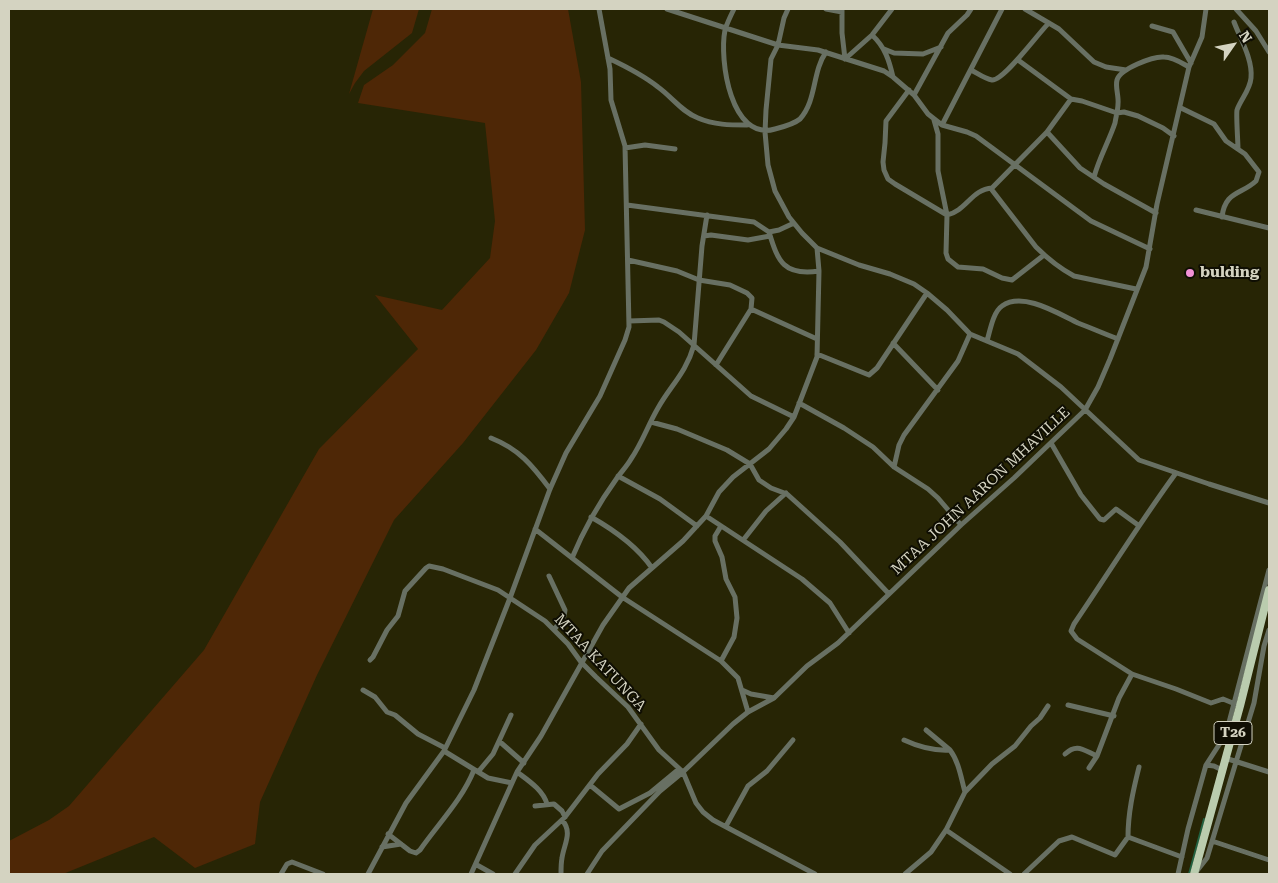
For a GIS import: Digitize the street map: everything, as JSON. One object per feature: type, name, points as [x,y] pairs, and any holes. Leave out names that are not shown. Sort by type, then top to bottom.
[{"type":"highway","name":"T26","points":[[1194,874],[1226,758],[1237,705],[1269,590]]},
{"type":"street","points":[[368,874],[406,803],[444,749],[474,690],[550,489],[566,453],[600,396],[625,340],[629,321],[625,148],[612,106],[610,69],[599,9]]},
{"type":"street","points":[[667,9],[778,46],[826,52],[884,70],[914,95],[934,120],[942,125],[971,134],[1091,221],[1150,249]]},
{"type":"street","points":[[734,9],[725,29],[726,65],[734,106],[747,125]]},
{"type":"street","points":[[788,9],[784,18],[778,46],[771,59],[765,132],[768,165],[775,191],[789,217],[817,248],[859,266],[902,278],[927,293],[970,334],[1018,354],[1061,387],[1139,460],[1269,503]]},
{"type":"street","points":[[826,9],[842,10],[845,59]]},
{"type":"street","points":[[845,59],[872,35],[892,9]]},
{"type":"street","points":[[914,95],[948,33],[971,9]]},
{"type":"street","points":[[942,125],[1002,9]]},
{"type":"street","points":[[1026,9],[1065,34],[1086,57],[1094,62],[1106,67],[1127,70]]},
{"type":"street","name":"MTAA JOHN AARON MHAVILLE","points":[[587,874],[602,851],[681,770],[733,724],[748,712],[774,698],[807,666],[838,643],[862,618],[1052,443],[1085,410],[1098,387],[1146,268],[1156,213],[1190,65],[1202,37],[1206,9]]},
{"type":"street","points":[[1236,9],[1256,30],[1269,52]]},
{"type":"street","points":[[1234,22],[1247,56],[1252,77],[1237,112],[1239,128],[1238,149]]},
{"type":"street","points":[[971,70],[994,80],[1018,60],[1049,23]]},
{"type":"street","points":[[1152,26],[1173,32],[1190,65]]},
{"type":"street","points":[[872,35],[884,49],[894,77]]},
{"type":"street","points":[[884,49],[894,53],[923,54],[941,47]]},
{"type":"street","points":[[607,58],[634,71],[659,87],[687,113],[697,118],[714,124],[747,125],[765,132],[796,121],[802,116],[812,95],[818,66],[826,52]]},
{"type":"street","points":[[1094,177],[1117,113],[1116,82],[1118,77],[1127,70],[1149,59],[1165,56],[1190,65]]},
{"type":"street","points":[[1018,60],[1071,99],[1117,113],[1124,112],[1138,116],[1163,128],[1174,136]]},
{"type":"street","points":[[908,90],[886,121],[884,170],[888,179],[947,215]]},
{"type":"street","points":[[947,215],[958,210],[982,189],[992,188],[1047,132],[1071,99]]},
{"type":"street","points":[[1181,108],[1211,121],[1217,126],[1226,141],[1249,158],[1258,170],[1259,174],[1252,184],[1236,192],[1226,203],[1222,217]]},
{"type":"street","points":[[934,120],[938,134],[938,172],[947,215],[946,253],[950,262],[958,267],[983,269],[1002,278],[1012,280],[1044,255]]},
{"type":"street","points":[[1047,132],[1076,165],[1156,213]]},
{"type":"street","points":[[625,148],[644,145],[675,149]]},
{"type":"street","points":[[992,188],[1044,255],[1074,276],[1136,289]]},
{"type":"street","points":[[627,205],[754,222],[770,234],[774,251],[788,268],[797,273],[819,271]]},
{"type":"street","points":[[1196,210],[1269,228]]},
{"type":"street","points":[[572,558],[591,517],[637,450],[659,406],[685,368],[694,345],[707,215]]},
{"type":"street","points":[[704,236],[711,235],[748,240],[770,234],[794,223]]},
{"type":"street","points":[[471,874],[477,865],[512,783],[541,736],[603,624],[622,597],[635,582],[675,548],[697,526],[706,516],[719,492],[733,477],[769,448],[794,417],[817,354],[819,271],[817,248]]},
{"type":"street","points":[[628,260],[676,270],[699,280],[719,282],[740,289],[752,298],[751,308],[716,365]]},
{"type":"street","points":[[817,354],[869,375],[877,368],[927,293]]},
{"type":"street","points":[[986,341],[996,314],[1001,306],[1009,302],[1025,302],[1043,306],[1118,339]]},
{"type":"street","points":[[751,308],[817,339]]},
{"type":"street","points":[[629,321],[659,320],[664,322],[694,345],[751,396],[794,417]]},
{"type":"street","points":[[894,467],[899,445],[904,435],[958,361],[970,334]]},
{"type":"street","points":[[893,343],[938,390]]},
{"type":"street","points":[[799,403],[873,447],[894,467],[928,489],[961,525]]},
{"type":"street","points":[[651,422],[677,429],[728,450],[750,464],[759,480],[771,488],[786,493],[840,542],[889,594]]},
{"type":"street","points":[[491,438],[504,443],[520,454],[550,489]]},
{"type":"street","points":[[1052,443],[1081,496],[1100,519],[1104,520],[1116,509],[1138,525]]},
{"type":"street","points":[[1176,473],[1138,525],[1124,551],[1071,631],[1077,639],[1132,674],[1211,702],[1223,699],[1237,705]]},
{"type":"street","points":[[618,476],[660,499],[697,526]]},
{"type":"street","points":[[744,540],[766,511],[786,493]]},
{"type":"street","points":[[706,516],[802,579],[830,603],[849,633]]},
{"type":"street","points":[[591,517],[627,542],[646,559],[652,568]]},
{"type":"street","points":[[721,526],[715,536],[715,541],[722,557],[726,579],[735,598],[738,618],[734,637],[721,661]]},
{"type":"street","points":[[535,528],[622,597],[721,661],[738,678],[748,712]]},
{"type":"street","name":"MTAA KATUNGA","points":[[370,660],[387,630],[398,616],[405,591],[426,568],[430,566],[443,569],[498,590],[545,621],[568,644],[581,662],[628,707],[659,750],[681,770],[696,803],[703,812],[815,874]]},
{"type":"street","points":[[1178,874],[1188,829],[1206,765],[1226,734],[1237,705],[1269,570]]},
{"type":"street","points":[[549,576],[565,610],[564,616],[554,630]]},
{"type":"street","points":[[1194,874],[1207,858],[1254,703],[1264,646],[1269,630]]},
{"type":"street","points":[[1089,768],[1097,756],[1114,716],[1119,698],[1132,674]]},
{"type":"street","points":[[363,690],[375,697],[387,712],[395,715],[418,734],[476,771],[488,778],[512,783]]},
{"type":"street","points":[[742,690],[750,694],[774,698]]},
{"type":"street","points":[[1068,705],[1114,716]]},
{"type":"street","points":[[905,874],[931,852],[946,830],[965,792],[992,764],[1015,746],[1048,706]]},
{"type":"street","points":[[388,834],[414,853],[420,850],[476,771],[493,754],[511,715]]},
{"type":"street","points":[[515,874],[535,845],[564,818],[598,774],[627,744],[641,724]]},
{"type":"street","points":[[926,730],[950,750],[954,756],[965,792]]},
{"type":"street","points":[[726,826],[748,786],[767,771],[793,740]]},
{"type":"street","points":[[904,740],[917,746],[937,751],[950,750]]},
{"type":"street","points":[[499,741],[524,763]]},
{"type":"street","points":[[1065,754],[1072,748],[1076,748],[1097,756]]},
{"type":"street","points":[[1226,758],[1269,772]]},
{"type":"street","points":[[1206,765],[1222,770]]},
{"type":"street","points":[[1024,874],[1059,841],[1074,837],[1115,855],[1128,837],[1130,803],[1139,767]]},
{"type":"street","points":[[590,785],[619,809],[650,792],[681,770]]},
{"type":"street","points":[[518,772],[540,791],[548,804]]},
{"type":"street","points":[[535,806],[554,804],[562,811],[568,835],[562,858],[561,874]]},
{"type":"street","points":[[946,830],[1010,874]]},
{"type":"street","points":[[1128,837],[1182,857]]},
{"type":"street","points":[[1212,841],[1269,860]]},
{"type":"street","points":[[382,847],[401,844]]},
{"type":"street","points":[[281,874],[287,864],[292,862],[323,874]]},
{"type":"street","points":[[477,865],[493,874]]},
{"type":"shaded area","points":[[373,9],[419,9],[412,33],[364,71],[349,94]]},
{"type":"shaded area","points":[[432,9],[568,9],[581,82],[585,230],[569,293],[536,350],[463,443],[394,520],[317,675],[260,802],[255,844],[195,868],[154,837],[63,874],[9,874],[9,841],[49,820],[69,806],[204,650],[319,449],[418,349],[375,295],[442,310],[490,258],[495,221],[485,123],[358,103],[364,85],[393,65],[425,33]]},
{"type":"waterway","points":[[1189,874],[1204,819]]},
{"type":"place","name":"bulding","points":[[1190,273]]}]
